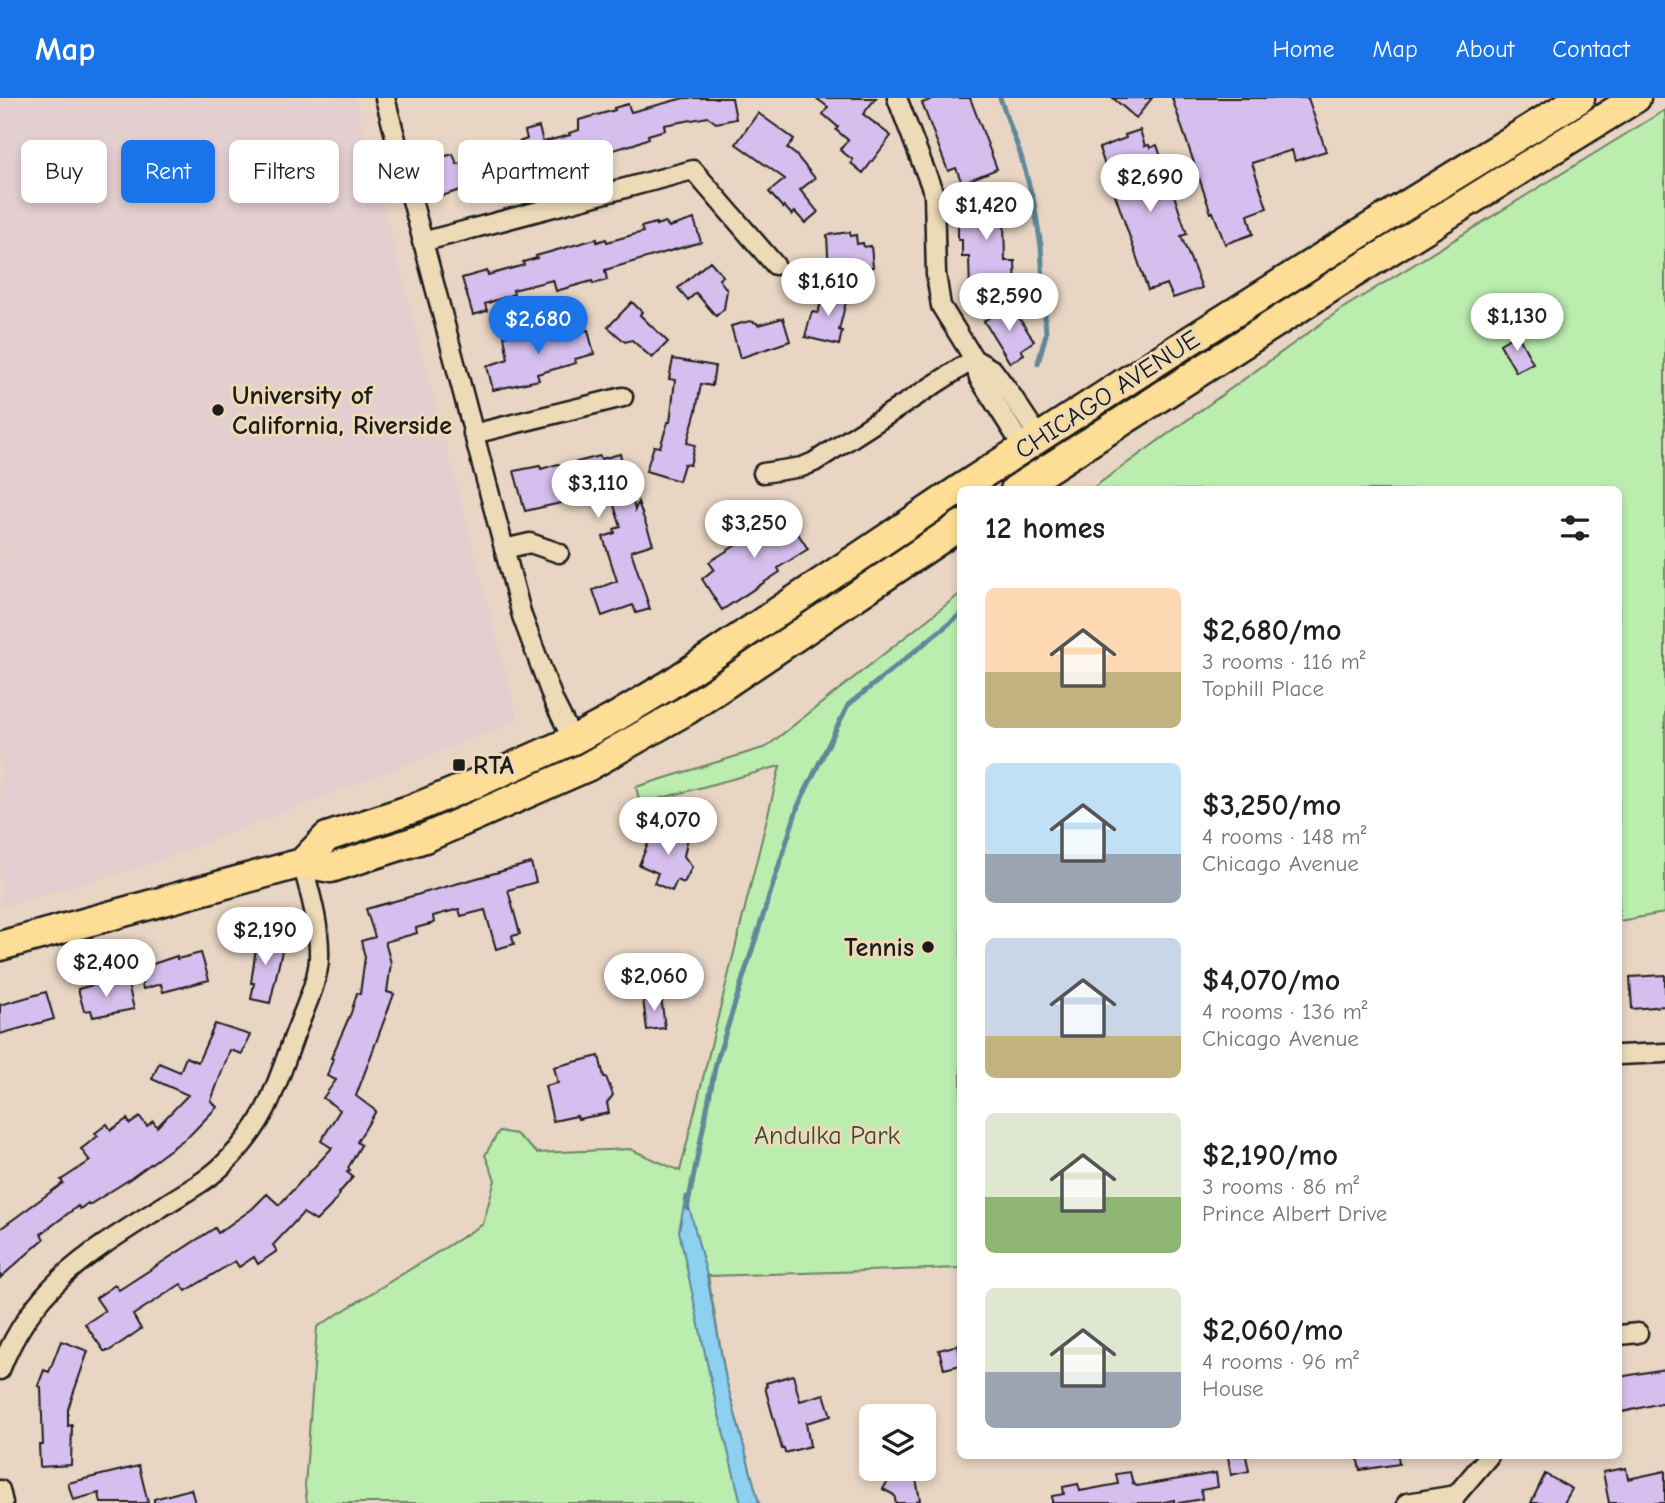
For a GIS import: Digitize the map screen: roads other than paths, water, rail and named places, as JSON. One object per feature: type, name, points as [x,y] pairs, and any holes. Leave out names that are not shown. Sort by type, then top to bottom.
[{"type":"main road","name":"CHICAGO AVENUE","points":[[966,486],[1323,256],[1580,98]]},
{"type":"main road","name":"CHICAGO AVENUE","points":[[1021,486],[1295,310],[1636,98]]},
{"type":"main road","name":"CHICAGO AVENUE","points":[[302,863],[327,837],[415,808],[573,740],[669,685],[957,492]]},
{"type":"main road","points":[[0,946],[302,863],[331,868],[425,838],[543,788],[630,744],[687,710],[957,528]]},
{"type":"main road","points":[[467,820],[475,805],[562,766],[573,755],[573,740],[630,744]]},
{"type":"street","points":[[385,98],[522,616],[536,660],[573,740]]},
{"type":"street","points":[[897,98],[934,194],[936,274],[941,306],[974,359],[993,370],[1010,393],[1033,428],[1032,443]]},
{"type":"street","points":[[422,242],[693,170],[775,265]]},
{"type":"street","points":[[763,473],[802,467],[814,462],[974,359]]},
{"type":"street","points":[[473,434],[622,397]]},
{"type":"street","points":[[504,549],[530,543],[559,552]]},
{"type":"street","points":[[0,1370],[20,1328],[61,1276],[111,1239],[224,1165],[258,1124],[272,1099],[320,959],[315,913],[302,863]]},
{"type":"street","points":[[1622,1055],[1665,1053]]},
{"type":"street","points":[[1622,1335],[1638,1333]]},
{"type":"street","points":[[1407,1503],[1455,1499],[1487,1459]]},
{"type":"street","points":[[0,1490],[3,1503]]},
{"type":"water","points":[[686,1195],[707,1276],[726,1380],[759,1503],[741,1503],[713,1391],[679,1231]]},
{"type":"waterway","points":[[1000,98],[1021,156],[1034,203],[1041,246],[1046,334],[1038,363]]},
{"type":"waterway","points":[[687,1209],[716,1063],[798,806],[848,705],[957,617]]},
{"type":"place","name":"University of California, Riverside","points":[[218,410]]},
{"type":"place","name":"RTA","points":[[459,765]]},
{"type":"place","name":"Tennis","points":[[928,947]]},
{"type":"park label","name":"Andulka Park","points":[[827,1135]]}]
